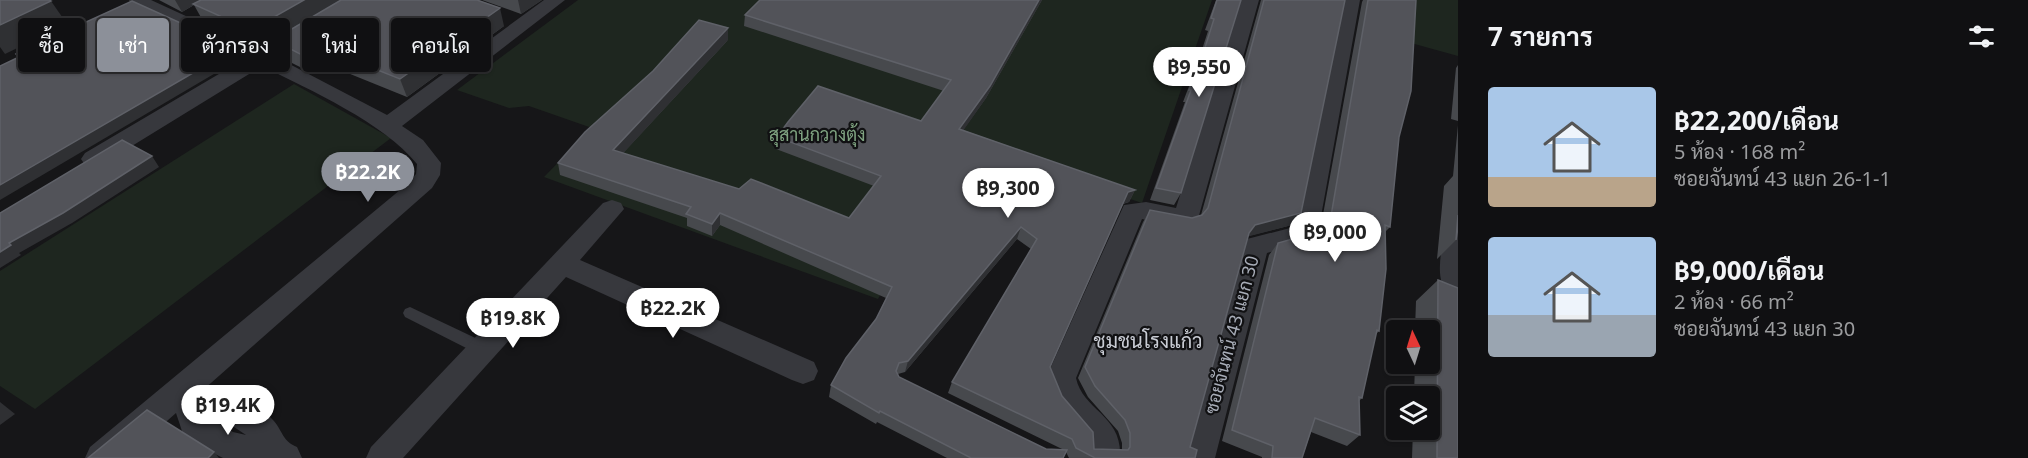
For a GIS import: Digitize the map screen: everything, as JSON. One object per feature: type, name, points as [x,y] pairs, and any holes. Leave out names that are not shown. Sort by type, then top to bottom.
[{"type":"street","points":[[387,126],[556,0]]},
{"type":"street","points":[[1104,458],[1107,448],[1104,440],[1099,431],[1066,399],[1061,378],[1133,211],[1146,209],[1170,218],[1185,219],[1250,0]]},
{"type":"street","name":"ซอยจันทน์ 43 แยก 30","points":[[1199,458],[1256,246],[1305,233],[1351,0]]},
{"type":"street","points":[[131,4],[196,18]]},
{"type":"street","points":[[502,16],[523,24]]},
{"type":"street","points":[[78,168],[237,72]]},
{"type":"street","points":[[101,458],[183,399],[416,191],[428,175],[429,164],[424,155],[408,140],[289,72]]},
{"type":"street","points":[[382,458],[612,209]]},
{"type":"street","points":[[1458,225],[1453,282],[1458,288]]},
{"type":"street","points":[[563,264],[802,371]]},
{"type":"street","points":[[183,399],[194,424],[209,435],[237,449],[281,455]]},
{"type":"lane","points":[[410,314],[482,348]]},
{"type":"green space","name":"สุสานกวางตุ้ง","points":[[578,0],[1212,0],[1142,203],[965,143],[878,299],[544,177],[592,128],[529,106],[509,108],[457,90],[481,72],[491,72],[491,65]]},
{"type":"green space","points":[[1412,0],[1458,0],[1458,56],[1411,43]]},
{"type":"green space","points":[[294,84],[391,138],[35,409],[0,386],[0,271]]},
{"type":"building","points":[[0,0],[49,0],[51,1],[0,25]]},
{"type":"building","points":[[201,0],[304,0],[272,18],[224,18],[193,4]]},
{"type":"building","points":[[341,0],[477,0],[500,8],[486,18],[391,18],[391,72],[410,72],[400,79],[379,71],[379,18],[310,18]]},
{"type":"building","points":[[760,0],[1039,0],[990,86],[959,129],[1135,190],[1128,192],[1050,367],[1062,396],[1093,432],[1094,449],[1128,450],[1130,433],[1125,420],[1095,386],[1085,367],[1150,210],[1192,218],[1202,215],[1208,208],[1264,0],[1345,0],[1301,213],[1255,225],[1249,233],[1190,447],[1197,450],[1195,458],[1095,458],[1076,448],[1072,439],[952,382],[1037,239],[1021,227],[908,361],[899,363],[896,371],[899,377],[1046,449],[1067,450],[1063,458],[971,458],[880,411],[879,413],[831,385],[846,358],[876,319],[892,287],[720,213],[712,224],[686,214],[691,207],[558,163],[585,132],[653,71],[699,20],[728,28],[613,150],[739,189],[751,179],[849,218],[881,176],[777,137],[788,122],[818,86],[921,121],[951,80],[745,15]]},
{"type":"building","points":[[1217,0],[1241,0],[1181,193],[1156,188],[1203,54],[1214,19],[1211,18]]},
{"type":"building","points":[[1368,0],[1416,0],[1411,91],[1399,137],[1390,227],[1385,225],[1386,269],[1379,331],[1377,330],[1362,398],[1359,397],[1360,435],[1315,418],[1302,458],[1272,458],[1273,446],[1232,430],[1278,243],[1324,230],[1330,222]]},
{"type":"building","points":[[132,1],[181,23],[181,72],[195,72],[0,185],[0,66],[18,57],[18,72],[85,72],[85,22]]},
{"type":"building","points":[[302,23],[302,53],[300,54],[290,49],[290,30]]},
{"type":"building","points":[[122,140],[152,156],[63,213],[9,243],[11,245],[0,252],[0,213]]},
{"type":"building","points":[[1438,280],[1458,288],[1458,458],[1437,458],[1437,440],[1440,440],[1440,386],[1437,386],[1437,374],[1440,374],[1440,320],[1438,320]]},
{"type":"building","points":[[147,410],[214,452],[208,458],[88,458]]},
{"type":"district","name":"ชุมชนโรงแก้ว","points":[[1148,341]]}]
